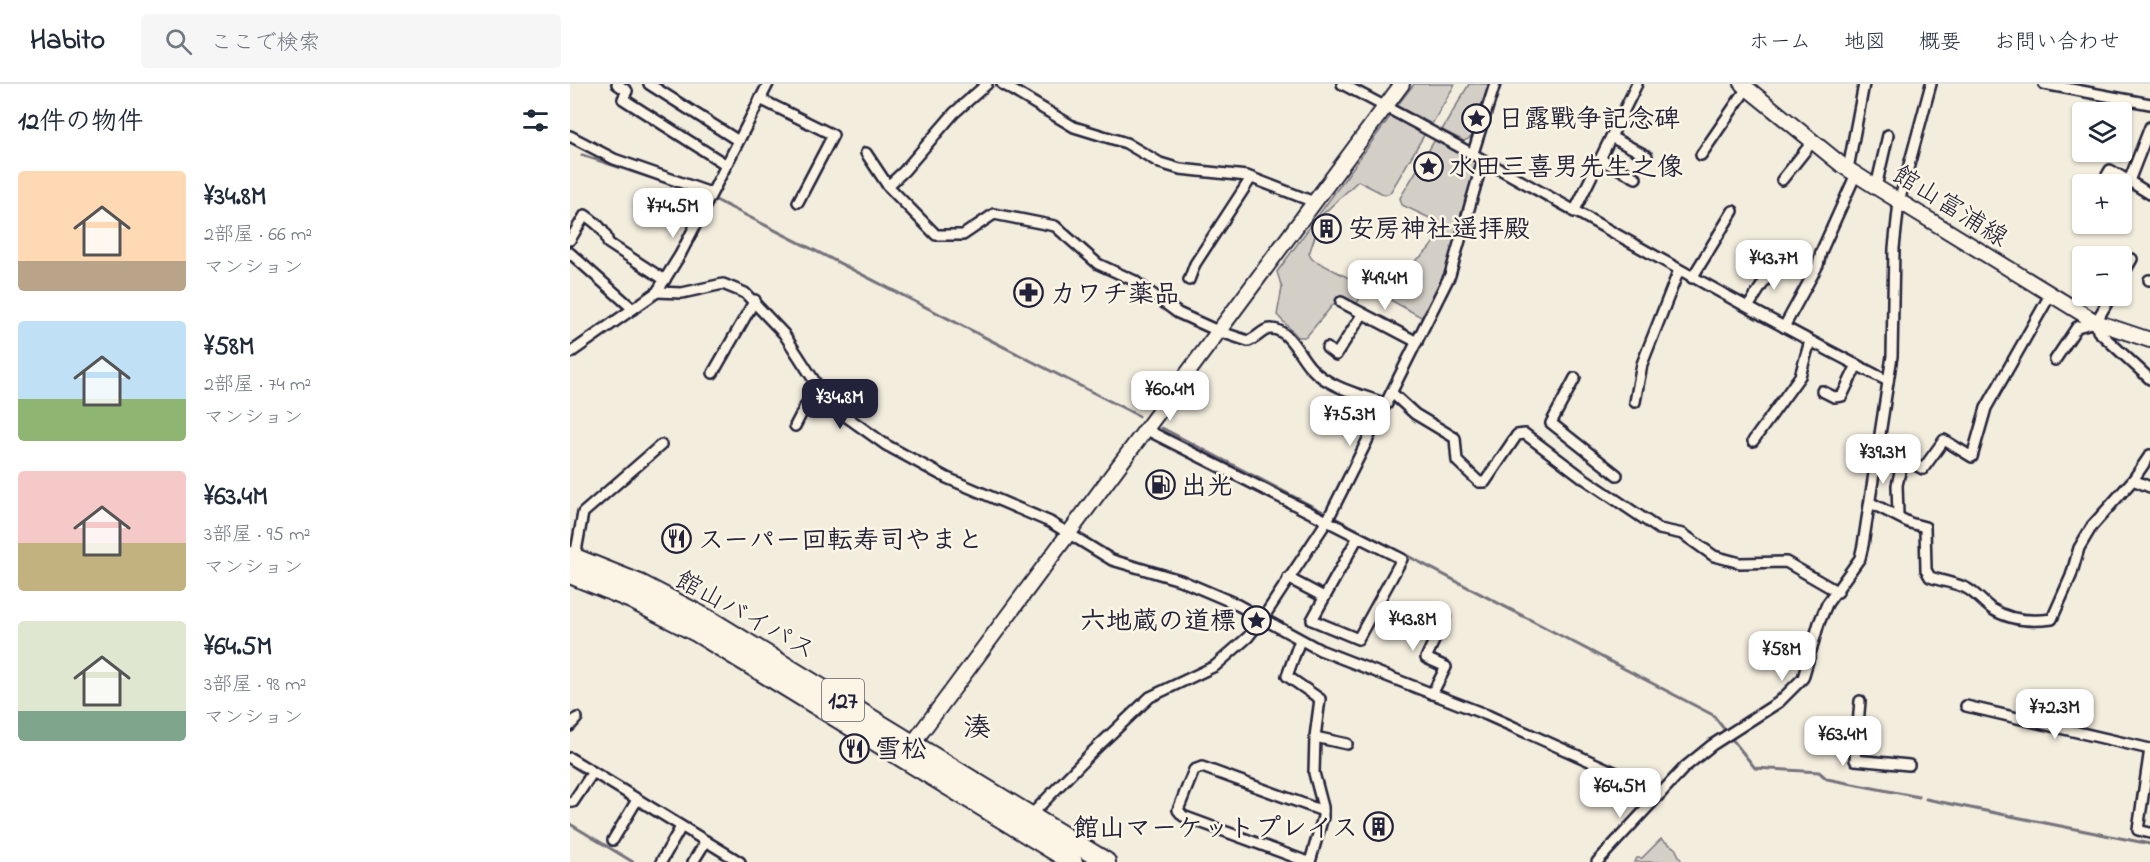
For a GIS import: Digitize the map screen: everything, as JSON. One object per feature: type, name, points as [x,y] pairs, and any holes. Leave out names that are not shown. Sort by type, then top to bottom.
[{"type":"highway","name":"館山バイパス","points":[[572,562],[640,584],[711,621],[1073,862]]},
{"type":"highway","name":"館山バイパス","points":[[908,750],[1031,815],[1106,862]]},
{"type":"street","points":[[617,84],[627,91],[623,99],[725,164]]},
{"type":"street","points":[[649,84],[737,140]]},
{"type":"street","points":[[570,353],[657,292],[768,84]]},
{"type":"street","points":[[888,186],[904,171],[954,113],[987,84]]},
{"type":"street","points":[[1002,84],[1074,127],[1126,143],[1160,163],[1180,169],[1251,178],[1314,202]]},
{"type":"street","points":[[1342,84],[1473,153],[1692,278],[1888,381]]},
{"type":"street","points":[[908,750],[1402,84]]},
{"type":"street","points":[[1473,153],[1495,84]]},
{"type":"street","points":[[1574,212],[1637,84]]},
{"type":"street","points":[[1784,327],[1818,265],[1852,172],[1864,84]]},
{"type":"street","points":[[1597,862],[1661,792],[1698,756],[1779,702],[1803,678],[1819,623],[1860,558],[1871,503],[1892,356],[1894,248],[1899,201],[1932,84]]},
{"type":"street","points":[[2044,84],[2150,104]]},
{"type":"street","points":[[1701,156],[1745,86]]},
{"type":"street","name":"館山富浦線","points":[[1745,86],[1852,172],[2096,322],[2150,340]]},
{"type":"street","points":[[760,99],[833,135],[798,202]]},
{"type":"street","points":[[2132,174],[2149,130]]},
{"type":"street","points":[[1876,187],[1888,135]]},
{"type":"street","points":[[570,136],[614,159],[710,196]]},
{"type":"street","points":[[1611,137],[1647,156]]},
{"type":"street","points":[[1782,180],[1813,141]]},
{"type":"street","points":[[866,153],[888,186],[936,235],[963,235],[994,214],[1056,226],[1098,264],[1133,280],[1178,313],[1218,331],[1248,341],[1270,328],[1274,329],[1287,337],[1312,370],[1323,379],[1387,404]]},
{"type":"street","points":[[1600,159],[1636,178]]},
{"type":"street","points":[[1031,815],[1150,697],[1215,666],[1248,637],[1263,618],[1328,517],[1387,404],[1450,275],[1483,160]]},
{"type":"street","points":[[1189,280],[1195,264],[1251,178]]},
{"type":"street","points":[[2132,183],[2150,194]]},
{"type":"street","points":[[1692,278],[1733,211]]},
{"type":"street","points":[[570,240],[585,215],[596,223],[607,237],[608,243],[665,280]]},
{"type":"street","points":[[570,253],[633,309]]},
{"type":"street","points":[[1748,307],[1778,260]]},
{"type":"street","points":[[1635,402],[1642,364],[1679,270]]},
{"type":"street","points":[[657,292],[682,293],[723,284],[746,293],[755,300],[784,334],[822,395],[838,412],[886,445],[947,478],[1050,522],[1112,560],[1180,580],[1263,618],[1300,640],[1661,792]]},
{"type":"street","points":[[1878,445],[1923,469],[1944,440],[1972,457],[1986,408],[2050,295]]},
{"type":"street","points":[[713,373],[755,300]]},
{"type":"street","points":[[1341,302],[1417,342]]},
{"type":"street","points":[[2105,306],[2096,322],[2098,331],[2150,379]]},
{"type":"street","points":[[1327,348],[1336,355],[1362,315]]},
{"type":"street","points":[[2055,360],[2077,327],[2096,322]]},
{"type":"street","points":[[1753,441],[1800,376],[1810,341]]},
{"type":"street","points":[[1822,391],[1834,397],[1842,396],[1857,365]]},
{"type":"street","points":[[1575,378],[1551,423],[1617,475]]},
{"type":"street","points":[[1392,393],[1415,414],[1455,438],[1457,461],[1479,482],[1485,482],[1517,435],[1525,434],[1582,477],[1659,529],[1683,534],[1714,556],[1740,563],[1786,562],[1838,592]]},
{"type":"street","points":[[795,426],[808,401],[822,395]]},
{"type":"street","points":[[1145,429],[1328,517],[1358,537],[1402,559],[1358,639],[1312,620],[1358,537]]},
{"type":"street","points":[[572,562],[583,513],[661,445]]},
{"type":"street","points":[[1871,503],[1898,514],[1910,523],[1925,527],[1926,570],[1930,577],[1966,588],[1994,610],[2022,621],[2052,619],[2071,576],[2079,548],[2092,526],[2133,480],[2150,455]]},
{"type":"street","points":[[1898,514],[1897,485],[1903,459]]},
{"type":"street","points":[[2133,480],[2150,487]]},
{"type":"street","points":[[1288,578],[1324,597]]},
{"type":"street","points":[[1432,694],[1446,667],[1426,658],[1445,617]]},
{"type":"street","points":[[1300,640],[1287,676],[1320,699],[1315,737],[1314,773],[1323,811],[1309,862],[1183,816],[1178,810],[1194,770],[1203,767],[1323,811]]},
{"type":"street","points":[[1860,701],[1855,760],[1909,765]]},
{"type":"street","points":[[1966,706],[2150,749],[2138,830],[2150,833]]},
{"type":"street","points":[[570,726],[577,718]]},
{"type":"street","points":[[1315,737],[1347,744]]},
{"type":"street","points":[[570,758],[740,862]]},
{"type":"street","points":[[573,802],[593,772]]},
{"type":"street","points":[[613,840],[637,800]]},
{"type":"street","points":[[660,862],[681,827]]},
{"type":"street","points":[[693,862],[706,841]]},
{"type":"shaded area","points":[[1414,84],[1455,84],[1432,124],[1397,106]]},
{"type":"shaded area","points":[[1469,84],[1491,84],[1474,136],[1464,141],[1442,130]]},
{"type":"shaded area","points":[[1392,114],[1426,132],[1390,193],[1385,195],[1358,181],[1322,215],[1309,254],[1312,259],[1360,284],[1398,271],[1422,255],[1431,246],[1437,234],[1438,222],[1402,205],[1400,198],[1436,138],[1474,158],[1477,174],[1448,273],[1426,316],[1421,317],[1369,288],[1365,289],[1356,305],[1341,299],[1337,300],[1306,337],[1298,337],[1277,315],[1282,288],[1277,272]]},
{"type":"shaded area","points":[[1661,839],[1675,848],[1682,862],[1634,862],[1637,858],[1642,858]]},
{"type":"waterway","points":[[582,155],[712,198],[1139,416]]},
{"type":"waterway","points":[[1162,428],[1713,715],[1755,768],[1819,772],[1827,779],[1919,797]]},
{"type":"waterway","points":[[1926,799],[2150,844]]},
{"type":"waterway","points":[[570,824],[633,862]]},
{"type":"place","name":"日露戰争記念碑","points":[[1477,118]]},
{"type":"place","name":"水田三喜男先生之像","points":[[1428,166]]},
{"type":"place","name":"安房神社遥拝殿","points":[[1327,228]]},
{"type":"place","name":"カワチ薬品","points":[[1029,293]]},
{"type":"place","name":"出光","points":[[1160,485]]},
{"type":"place","name":"スーパー回転寿司やまと","points":[[677,539]]},
{"type":"place","name":"六地蔵の道標","points":[[1257,620]]},
{"type":"place","name":"雪松","points":[[854,748]]},
{"type":"place","name":"館山マーケットプレイス","points":[[1379,827]]},
{"type":"district","name":"湊","points":[[977,727]]}]
